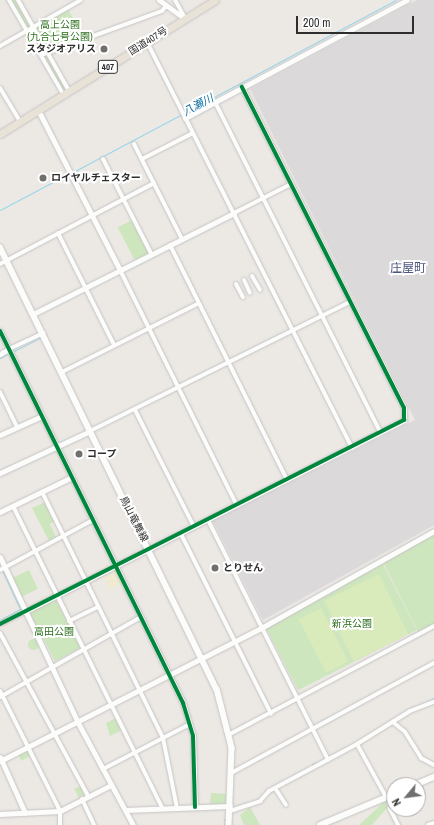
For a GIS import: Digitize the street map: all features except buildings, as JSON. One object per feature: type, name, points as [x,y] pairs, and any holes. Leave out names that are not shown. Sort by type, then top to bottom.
[{"type":"highway","name":"国道407号","points":[[0,134],[215,0]]},
{"type":"main road","name":"鳥山竜舞線","points":[[0,247],[149,549],[224,707],[230,734],[233,772],[229,825]]},
{"type":"main road","points":[[320,825],[386,798]]},
{"type":"street","points":[[9,0],[41,55],[66,93]]},
{"type":"street","points":[[18,0],[48,52],[66,93]]},
{"type":"street","points":[[0,46],[81,0]]},
{"type":"street","points":[[158,0],[185,19]]},
{"type":"street","points":[[184,115],[215,102],[407,0]]},
{"type":"street","points":[[41,55],[162,11],[175,1],[185,19]]},
{"type":"street","points":[[147,42],[352,448]]},
{"type":"street","points":[[0,624],[401,423],[406,413],[242,87]]},
{"type":"street","points":[[0,88],[20,121]]},
{"type":"street","points":[[215,102],[381,433]]},
{"type":"street","points":[[38,110],[120,270],[237,506]]},
{"type":"street","points":[[142,159],[193,132]]},
{"type":"street","points":[[134,144],[182,239]]},
{"type":"street","points":[[103,159],[152,255]]},
{"type":"street","points":[[0,264],[154,183]]},
{"type":"street","points":[[33,314],[291,184]]},
{"type":"street","points":[[58,233],[114,345]]},
{"type":"street","points":[[170,245],[287,480]]},
{"type":"street","points":[[252,276],[260,290]]},
{"type":"street","points":[[244,280],[250,293]]},
{"type":"street","points":[[236,284],[243,297]]},
{"type":"street","points":[[0,473],[136,410],[350,302]]},
{"type":"street","points":[[62,372],[199,303]]},
{"type":"street","points":[[0,331],[170,674],[191,723],[196,769],[195,807]]},
{"type":"street","points":[[0,354],[43,333]]},
{"type":"street","points":[[0,392],[17,427]]},
{"type":"street","points":[[136,410],[194,527]]},
{"type":"street","points":[[0,435],[42,416]]},
{"type":"street","points":[[0,512],[72,477]]},
{"type":"street","points":[[42,492],[163,738],[177,808]]},
{"type":"street","points":[[13,506],[162,808]]},
{"type":"street","points":[[2,569],[93,520]]},
{"type":"street","points":[[208,520],[328,760]]},
{"type":"street","points":[[26,813],[1,760],[261,628],[434,531]]},
{"type":"street","points":[[181,534],[271,714]]},
{"type":"street","points":[[0,557],[2,569],[77,721],[133,825]]},
{"type":"street","points":[[69,621],[98,607]]},
{"type":"street","points":[[1,697],[142,617]]},
{"type":"street","points":[[230,734],[271,714],[434,626]]},
{"type":"street","points":[[0,633],[88,796]]},
{"type":"street","points":[[233,772],[434,663]]},
{"type":"street","points":[[0,691],[1,697],[30,746],[60,811],[60,825]]},
{"type":"street","points":[[125,810],[195,807],[230,808],[252,805],[275,788],[434,702]]},
{"type":"street","points":[[103,769],[191,723]]},
{"type":"street","points":[[394,723],[405,732],[421,758],[434,765]]},
{"type":"street","points":[[358,744],[386,790]]},
{"type":"street","points":[[0,814],[60,811],[111,785]]},
{"type":"street","points":[[275,788],[286,805]]},
{"type":"street","points":[[82,800],[94,825]]},
{"type":"street","points":[[428,825],[434,823]]},
{"type":"shaded area","points":[[417,0],[434,0],[434,525],[263,620],[213,521],[415,420],[250,89]]},
{"type":"green space","name":"高上公園 (九合七号公園)","points":[[10,0],[18,0],[33,27],[67,7],[84,39],[48,52],[69,91],[63,94]]},
{"type":"green space","points":[[132,220],[149,253],[135,260],[118,227]]},
{"type":"green space","points":[[45,502],[55,521],[50,524],[56,537],[49,541],[32,508]]},
{"type":"green space","points":[[434,535],[434,623],[418,632],[383,562]]},
{"type":"green space","name":"新浜公園","points":[[383,564],[417,630],[298,690],[264,624]]},
{"type":"green space","points":[[29,570],[38,589],[20,597],[11,578]]},
{"type":"green space","points":[[379,574],[408,634],[354,661],[324,601]]},
{"type":"green space","name":"高田公園","points":[[55,599],[81,648],[55,661],[29,613]]},
{"type":"green space","points":[[321,608],[348,661],[326,673],[299,619]]},
{"type":"green space","points":[[33,638],[37,640],[39,644],[37,648],[33,650],[29,648],[27,644],[29,640]]},
{"type":"green space","points":[[116,718],[122,730],[110,736],[106,723]]},
{"type":"green space","points":[[28,749],[32,755],[21,761],[18,754]]},
{"type":"green space","points":[[81,786],[85,793],[79,798],[74,789]]},
{"type":"green space","points":[[211,793],[226,794],[226,804],[210,804]]},
{"type":"green space","points":[[386,800],[386,809],[372,825],[359,825]]},
{"type":"green space","points":[[250,807],[260,825],[244,825],[240,815]]},
{"type":"sand","points":[[115,570],[122,583],[110,590],[103,577]]},
{"type":"waterway","name":"八瀬川","points":[[184,113],[396,0]]},
{"type":"waterway","name":"八瀬川","points":[[73,172],[182,114]]},
{"type":"waterway","name":"八瀬川","points":[[0,210],[68,174]]},
{"type":"waterway","points":[[14,351],[41,337]]},
{"type":"waterway","points":[[0,358],[7,354]]},
{"type":"waterway","points":[[0,620],[20,609],[3,572]]},
{"type":"waterway","points":[[424,704],[434,698]]},
{"type":"waterway","points":[[406,711],[414,707]]},
{"type":"waterway","points":[[312,764],[321,761]]},
{"type":"waterway","points":[[257,800],[278,784]]},
{"type":"cycle path","points":[[0,624],[404,420],[404,408],[242,87]]},
{"type":"cycle path","points":[[0,331],[183,703],[193,736],[195,807]]},
{"type":"place","name":"スタジオアリス","points":[[104,49]]},
{"type":"place","name":"ロイヤルチェスター","points":[[43,178]]},
{"type":"place","name":"コープ","points":[[79,454]]},
{"type":"place","name":"とりせん","points":[[215,568]]},
{"type":"district","name":"庄屋町","points":[[408,269]]}]
